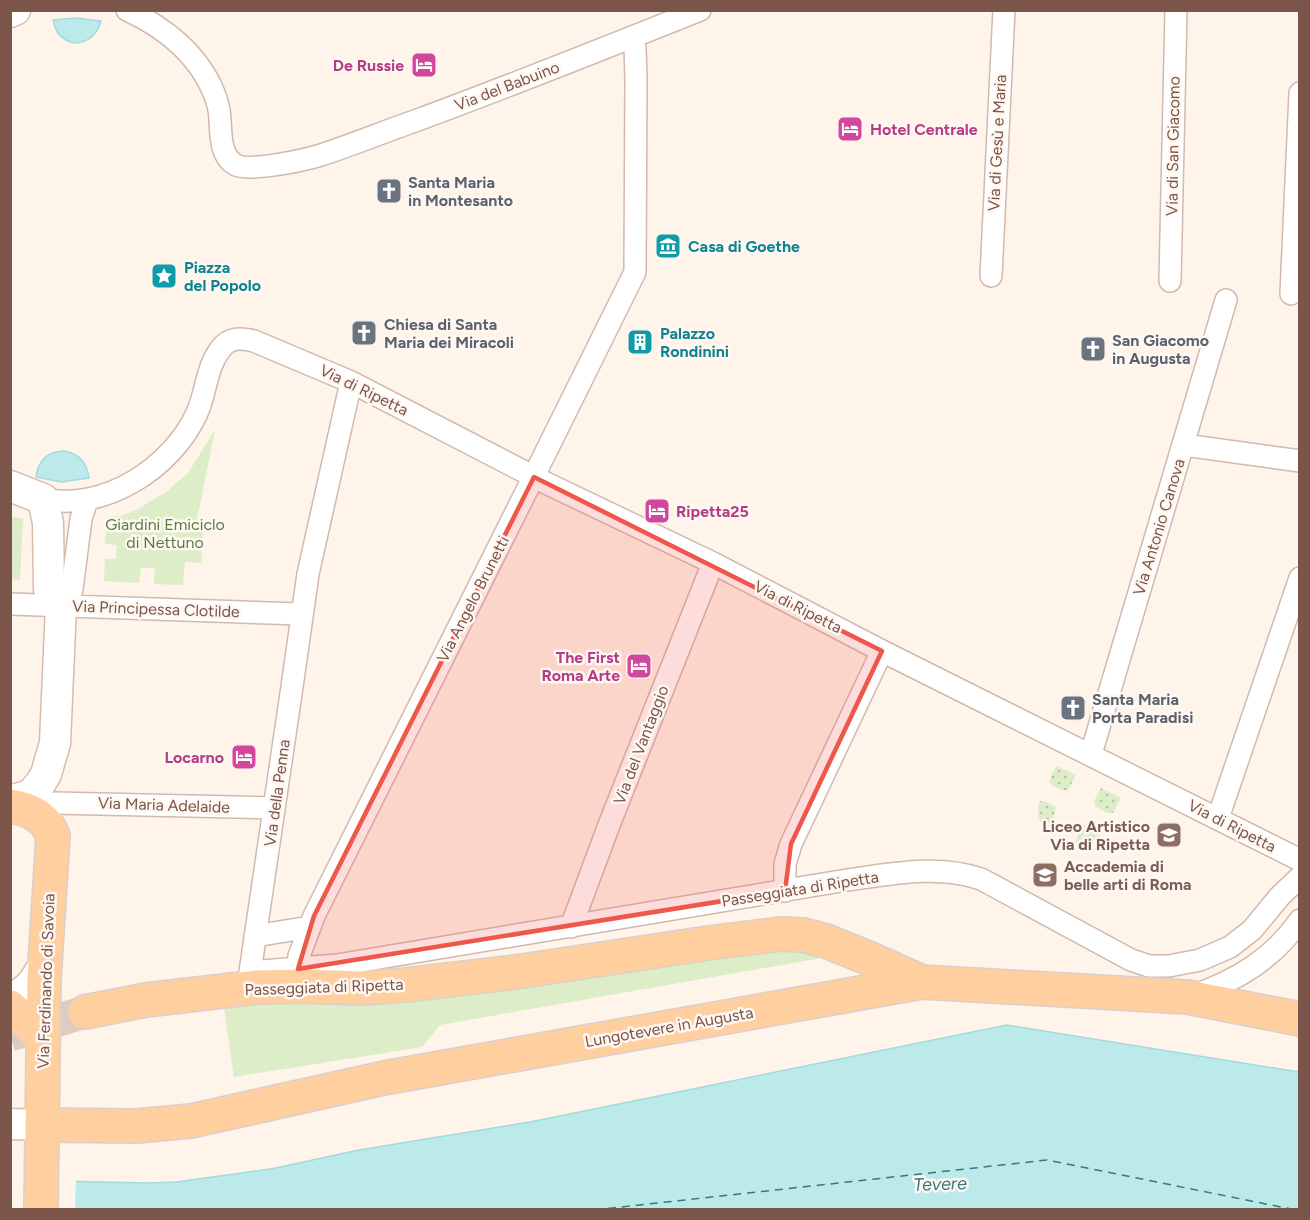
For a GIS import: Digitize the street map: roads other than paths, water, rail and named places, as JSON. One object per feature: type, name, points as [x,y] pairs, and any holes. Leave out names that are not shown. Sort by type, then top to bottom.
[{"type":"main road","points":[[10,804],[39,816],[50,828],[53,836]]},
{"type":"main road","name":"Via Ferdinando di Savoia","points":[[41,1209],[32,1133],[44,1038],[45,962],[53,836]]},
{"type":"main road","name":"Passeggiata di Ripetta","points":[[85,1012],[146,1000],[268,987],[405,985],[516,972],[708,942],[781,934],[803,935],[826,941],[922,982]]},
{"type":"main road","name":"Lungotevere in Augusta","points":[[32,1133],[191,1121],[384,1078],[922,982],[1186,997],[1299,1019]]},
{"type":"main road","points":[[10,1007],[44,1038]]},
{"type":"street","points":[[10,12],[15,10]]},
{"type":"street","name":"Via del Babuino","points":[[127,10],[150,22],[174,39],[200,67],[217,101],[224,149],[236,165],[251,168],[320,156],[477,98],[700,10]]},
{"type":"street","name":"Via di Gesù e Maria","points":[[992,276],[1004,10]]},
{"type":"street","name":"Via di San Giacomo","points":[[1170,281],[1176,10]]},
{"type":"street","name":"Via Angelo Brunetti","points":[[298,969],[299,956],[310,927],[635,272],[636,79],[635,48],[632,38]]},
{"type":"street","points":[[1290,294],[1299,93]]},
{"type":"street","name":"Via Antonio Canova","points":[[1091,754],[1226,300]]},
{"type":"street","name":"Via di Ripetta","points":[[87,500],[134,481],[166,456],[180,441],[197,413],[210,366],[218,352],[228,341],[239,338],[254,340],[351,382],[534,477],[713,563],[882,651],[1299,860]]},
{"type":"street","name":"Via della Penna","points":[[250,972],[301,614],[314,541],[351,382]]},
{"type":"street","points":[[1184,445],[1299,460]]},
{"type":"street","points":[[10,486],[43,499],[64,502],[87,500],[81,519],[72,589],[70,596],[61,606],[53,836]]},
{"type":"street","points":[[43,499],[48,531],[50,588],[52,596],[61,606]]},
{"type":"street","name":"Via del Vantaggio","points":[[571,927],[713,563]]},
{"type":"street","points":[[1218,818],[1299,578]]},
{"type":"street","name":"Via Principessa Clotilde","points":[[10,604],[301,614]]},
{"type":"street","points":[[785,891],[785,864],[791,844],[882,651]]},
{"type":"street","points":[[10,804],[33,792],[40,784],[55,743]]},
{"type":"street","name":"Via Maria Adelaide","points":[[55,803],[274,808]]},
{"type":"street","name":"Passeggiata di Ripetta","points":[[146,1000],[233,974],[337,965],[847,880],[910,872],[972,876],[990,883],[1131,960],[1159,967],[1179,965],[1200,960],[1230,947],[1252,930],[1299,877]]},
{"type":"street","points":[[1186,997],[1228,982],[1252,968],[1283,941],[1299,920]]},
{"type":"street","points":[[255,936],[310,927]]},
{"type":"street","points":[[10,998],[22,993],[33,984],[45,962]]},
{"type":"water","points":[[76,18],[101,21],[89,39],[77,43],[70,42],[58,33],[53,20]]},
{"type":"water","points":[[63,451],[78,456],[89,478],[61,482],[36,477],[44,458],[52,453]]},
{"type":"water","name":"Tevere","points":[[1007,1025],[1299,1072],[1299,1209],[11,1210],[11,1180],[176,1182],[271,1169],[359,1150],[530,1122]]},
{"type":"tunnel","points":[[10,1035],[85,1012]]},
{"type":"place","name":"De Russie","points":[[424,65]]},
{"type":"place","name":"Hotel Centrale","points":[[850,129]]},
{"type":"place","name":"Santa Maria in Montesanto","points":[[389,191]]},
{"type":"place","name":"Casa di Goethe","points":[[668,246]]},
{"type":"place","name":"Piazza del Popolo","points":[[164,276]]},
{"type":"place","name":"Chiesa di Santa Maria dei Miracoli","points":[[364,333]]},
{"type":"place","name":"Palazzo Rondinini","points":[[640,342]]},
{"type":"place","name":"San Giacomo in Augusta","points":[[1093,349]]},
{"type":"place","name":"Ripetta25","points":[[657,511]]},
{"type":"place","name":"The First Roma Arte","points":[[639,666]]},
{"type":"place","name":"Santa Maria Porta Paradisi","points":[[1073,708]]},
{"type":"place","name":"Locarno","points":[[244,757]]},
{"type":"place","name":"Liceo Artistico Via di Ripetta","points":[[1169,835]]},
{"type":"place","name":"Accademia di belle arti di Roma","points":[[1045,875]]},
{"type":"park label","name":"Giardini Emiciclo di Nettuno","points":[[165,533]]}]
